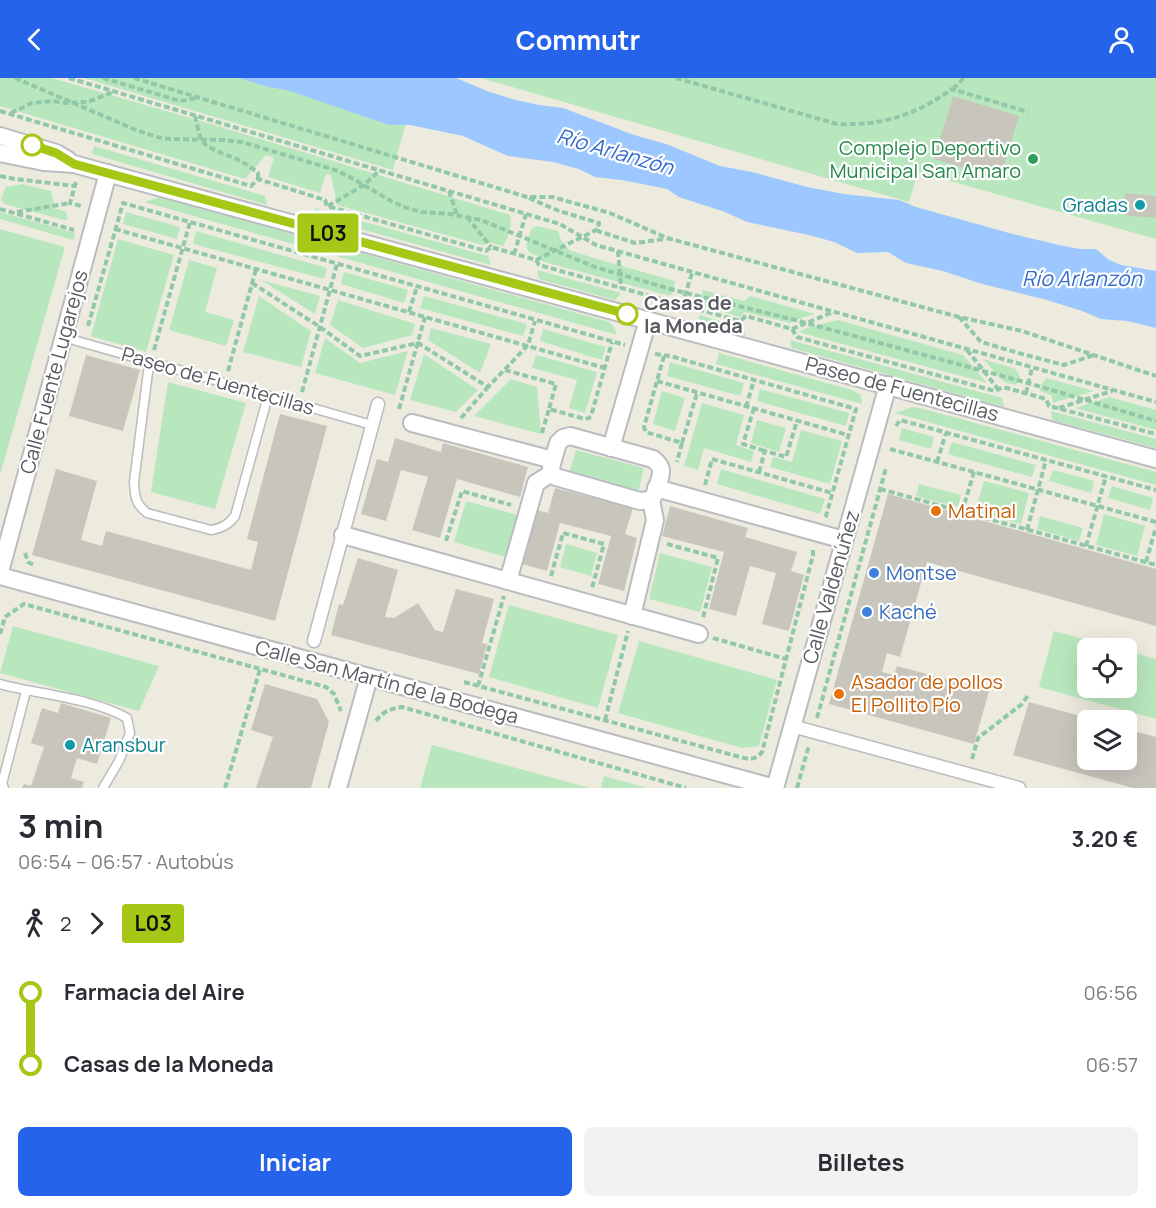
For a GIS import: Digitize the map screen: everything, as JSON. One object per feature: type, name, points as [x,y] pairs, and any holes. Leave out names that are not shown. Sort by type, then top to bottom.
[{"type":"street","name":"Paseo de Fuentecillas","points":[[0,136],[56,153],[74,164]]},
{"type":"street","name":"Paseo de Fuentecillas","points":[[0,153],[44,162],[74,164],[1156,459]]},
{"type":"street","name":"Calle Fuente Lugarejos","points":[[0,572],[108,173]]},
{"type":"street","points":[[612,448],[648,320]]},
{"type":"street","name":"Calle Valdenúñez","points":[[775,788],[888,385]]},
{"type":"street","points":[[314,641],[378,404]]},
{"type":"street","points":[[412,423],[552,466],[561,480],[640,501],[653,494],[844,540]]},
{"type":"street","points":[[508,581],[536,483],[552,466],[558,443],[563,438],[570,436],[653,459],[661,470],[653,494],[655,520],[632,616]]},
{"type":"street","points":[[343,535],[699,634]]},
{"type":"street","name":"Calle San Martín de la Bodega","points":[[0,576],[775,788]]},
{"type":"street","points":[[338,788],[369,677]]},
{"type":"street","points":[[792,726],[1019,788]]},
{"type":"lane","name":"Paseo de Fuentecillas","points":[[63,337],[372,425]]},
{"type":"lane","points":[[151,363],[134,482],[139,507],[147,513],[211,530],[230,523],[235,516],[268,396]]},
{"type":"lane","points":[[0,684],[103,708],[126,718],[130,733],[119,761],[103,788]]},
{"type":"lane","points":[[4,788],[2,784],[26,691]]},
{"type":"path","points":[[15,78],[157,137],[242,142],[335,171],[407,208],[481,220],[595,267],[1028,383],[1156,421]]},
{"type":"path","points":[[69,78],[560,224],[596,245],[1156,402]]},
{"type":"path","points":[[103,78],[180,101],[199,98]]},
{"type":"path","points":[[134,78],[527,197],[559,211],[599,223],[598,229]]},
{"type":"path","points":[[676,78],[837,124],[854,125],[893,119],[913,112],[934,102],[964,78]]},
{"type":"path","points":[[953,89],[1028,112]]},
{"type":"path","points":[[10,113],[32,103],[88,102],[114,92]]},
{"type":"path","points":[[143,100],[146,92]]},
{"type":"path","points":[[0,111],[251,186],[258,179],[258,173],[243,162],[213,150],[201,141],[195,116]]},
{"type":"path","points":[[327,206],[364,185],[380,170]]},
{"type":"path","points":[[0,176],[15,180],[75,186]]},
{"type":"path","points":[[258,179],[325,200],[327,206]]},
{"type":"path","points":[[449,191],[458,215]]},
{"type":"path","points":[[527,197],[552,196],[610,213],[667,238],[959,317],[1022,331],[1156,376]]},
{"type":"path","points":[[13,213],[70,203]]},
{"type":"path","points":[[83,343],[123,203],[536,321],[856,409],[825,516],[821,519]]},
{"type":"path","points":[[327,206],[486,251],[491,247]]},
{"type":"path","points":[[0,209],[81,231]]},
{"type":"path","points":[[514,254],[526,214]]},
{"type":"path","points":[[466,217],[491,247],[536,260],[598,229]]},
{"type":"path","points":[[151,363],[190,222]]},
{"type":"path","points":[[115,229],[605,368]]},
{"type":"path","points":[[598,229],[598,231],[635,243],[667,238]]},
{"type":"path","points":[[618,251],[621,288]]},
{"type":"path","points":[[536,260],[539,266],[740,321],[746,316],[792,329],[833,312]]},
{"type":"path","points":[[299,404],[337,264]]},
{"type":"path","points":[[224,383],[256,269]]},
{"type":"path","points":[[682,305],[692,273]]},
{"type":"path","points":[[252,283],[360,356],[418,343],[488,387]]},
{"type":"path","points":[[409,312],[417,287]]},
{"type":"path","points":[[399,410],[425,316]]},
{"type":"path","points":[[959,317],[981,342],[1022,354],[1064,365],[1094,355]]},
{"type":"path","points":[[455,424],[528,345],[536,321]]},
{"type":"path","points":[[792,329],[797,337],[995,391],[1003,387],[1026,393],[1046,399],[1049,406],[1156,434]]},
{"type":"path","points":[[549,409],[585,419],[591,416],[612,342]]},
{"type":"path","points":[[967,349],[998,389]]},
{"type":"path","points":[[1018,364],[1022,354]]},
{"type":"path","points":[[664,356],[644,429],[646,432],[682,443]]},
{"type":"path","points":[[1026,393],[1032,368]]},
{"type":"path","points":[[506,370],[556,384],[542,435]]},
{"type":"path","points":[[746,407],[754,380]]},
{"type":"path","points":[[657,381],[848,435]]},
{"type":"path","points":[[1059,408],[1114,391]]},
{"type":"path","points":[[677,462],[697,393]]},
{"type":"path","points":[[754,408],[743,444],[765,451],[786,457],[797,421]]},
{"type":"path","points":[[797,788],[896,425],[900,420],[1156,490]]},
{"type":"path","points":[[852,422],[894,434]]},
{"type":"path","points":[[937,462],[946,433]]},
{"type":"path","points":[[891,449],[1156,522]]},
{"type":"path","points":[[759,472],[765,451]]},
{"type":"path","points":[[705,485],[712,459],[832,493]]},
{"type":"path","points":[[1028,530],[1046,460]]},
{"type":"path","points":[[962,512],[974,472]]},
{"type":"path","points":[[1086,546],[1106,476]]},
{"type":"path","points":[[696,483],[716,488]]},
{"type":"path","points":[[880,489],[1156,565]]},
{"type":"path","points":[[446,541],[462,491],[513,506]]},
{"type":"path","points":[[1146,562],[1156,527]]},
{"type":"path","points":[[547,592],[563,533],[604,544],[587,603]]},
{"type":"path","points":[[657,541],[718,558],[699,634],[786,659]]},
{"type":"path","points":[[28,543],[25,554],[28,562],[36,566]]},
{"type":"path","points":[[457,680],[754,759],[762,752],[813,555],[811,544]]},
{"type":"path","points":[[478,686],[508,581]]},
{"type":"path","points":[[0,634],[2,616],[24,604],[326,687],[334,694],[342,711]]},
{"type":"path","points":[[605,720],[632,616]]},
{"type":"path","points":[[225,788],[260,669]]},
{"type":"path","points":[[968,774],[978,738],[1022,704],[1029,694]]},
{"type":"path","points":[[375,722],[380,715],[389,710],[402,707],[687,788]]},
{"type":"green space","points":[[0,78],[52,78],[510,215],[508,235],[503,246],[491,243],[482,245],[337,205],[331,175],[326,174],[320,193],[268,177],[274,158],[266,155],[245,179],[0,106]]},
{"type":"green space","points":[[84,78],[418,78],[393,170]]},
{"type":"green space","name":"Complejo Deportivo Municipal San Amaro","points":[[481,78],[1156,78],[1156,239],[918,172],[909,202]]},
{"type":"green space","points":[[94,146],[265,196],[267,205],[92,154]]},
{"type":"green space","points":[[22,184],[51,191],[55,208],[66,212],[68,219],[64,220],[4,204],[1,199],[6,187]]},
{"type":"green space","points":[[164,198],[609,322],[617,335],[144,202]]},
{"type":"green space","points":[[314,208],[488,256],[491,265],[317,217]]},
{"type":"green space","points":[[0,212],[75,233],[73,240],[0,219]]},
{"type":"green space","points":[[126,212],[180,227],[177,239],[123,224]]},
{"type":"green space","points":[[538,226],[558,231],[561,240],[569,250],[675,281],[674,290],[671,295],[667,295],[544,262],[539,259],[539,256],[527,250],[532,228]]},
{"type":"green space","points":[[0,229],[65,247],[0,475]]},
{"type":"green space","points":[[196,231],[327,268],[324,279],[193,244]]},
{"type":"green space","points":[[118,239],[174,255],[146,352],[91,336]]},
{"type":"green space","points":[[189,260],[217,268],[205,312],[234,320],[226,346],[169,330]]},
{"type":"green space","points":[[537,270],[621,293],[615,300],[539,279]]},
{"type":"green space","points":[[344,272],[408,290],[404,303],[341,284]]},
{"type":"green space","points":[[261,280],[320,296],[315,314]]},
{"type":"green space","points":[[703,290],[744,301],[750,296],[815,314],[790,323],[745,312],[740,317],[702,306],[700,300]]},
{"type":"green space","points":[[259,296],[311,331],[301,367],[243,352]]},
{"type":"green space","points":[[424,296],[527,324],[523,336],[420,308]]},
{"type":"green space","points":[[338,300],[415,324],[412,335],[363,348],[330,325]]},
{"type":"green space","points":[[700,315],[743,328],[746,336],[698,323]]},
{"type":"green space","points":[[838,320],[963,355],[987,383],[798,332]]},
{"type":"green space","points":[[431,328],[491,344],[480,373],[428,340]]},
{"type":"green space","points":[[543,329],[606,347],[602,360],[540,341]]},
{"type":"green space","points":[[325,338],[360,363],[408,351],[395,395],[315,373]]},
{"type":"green space","points":[[790,340],[1002,398],[1004,407],[792,348]]},
{"type":"green space","points":[[719,353],[852,390],[861,395],[862,404],[716,364]]},
{"type":"green space","points":[[424,354],[478,390],[456,412],[410,400]]},
{"type":"green space","points":[[536,355],[597,372],[585,413],[569,408],[577,380],[532,368]]},
{"type":"green space","points":[[983,359],[1016,369],[1020,377],[1018,383],[1015,385],[1004,382]]},
{"type":"green space","points":[[670,362],[744,383],[740,396],[667,376]]},
{"type":"green space","points":[[1046,378],[1094,391],[1053,403],[1051,395],[1040,391]]},
{"type":"green space","points":[[511,379],[537,387],[541,434],[474,416]]},
{"type":"green space","points":[[168,382],[246,403],[215,509],[151,492]]},
{"type":"green space","points":[[760,389],[849,413],[846,426],[757,401]]},
{"type":"green space","points":[[662,391],[685,398],[675,431],[653,424]]},
{"type":"green space","points":[[1109,397],[1156,410],[1156,430],[1075,408]]},
{"type":"green space","points":[[702,403],[744,415],[736,445],[754,451],[751,462],[704,448],[698,470],[684,466]]},
{"type":"green space","points":[[912,407],[1156,472],[1156,485],[895,413]]},
{"type":"green space","points":[[1051,411],[1156,439],[1156,448],[1052,420]]},
{"type":"green space","points":[[757,420],[786,428],[779,452],[751,443]]},
{"type":"green space","points":[[902,428],[934,437],[931,449],[899,440]]},
{"type":"green space","points":[[801,430],[842,441],[830,484],[770,467],[773,457],[792,462]]},
{"type":"green space","points":[[952,442],[1036,465],[1032,477],[948,454]]},
{"type":"green space","points":[[576,450],[644,468],[638,493],[569,474]]},
{"type":"green space","points":[[721,469],[825,499],[820,514],[717,484]]},
{"type":"green space","points":[[1053,470],[1094,481],[1091,493],[1049,481]]},
{"type":"green space","points":[[984,481],[1029,493],[1021,524],[975,512]]},
{"type":"green space","points":[[919,484],[961,495],[958,507],[916,496]]},
{"type":"green space","points":[[1112,486],[1153,498],[1150,510],[1108,498]]},
{"type":"green space","points":[[466,501],[517,515],[505,557],[454,542]]},
{"type":"green space","points":[[1104,514],[1145,526],[1137,556],[1096,545]]},
{"type":"green space","points":[[1040,516],[1083,528],[1079,541],[1037,529]]},
{"type":"green space","points":[[566,544],[597,553],[591,576],[560,567]]},
{"type":"green space","points":[[660,553],[712,567],[700,612],[649,599]]},
{"type":"green space","points":[[509,605],[618,635],[598,708],[489,677]]},
{"type":"green space","points":[[13,626],[159,666],[139,711],[0,673]]},
{"type":"green space","points":[[1054,631],[1080,638],[1077,638],[1077,697],[1039,687]]},
{"type":"green space","points":[[639,641],[777,680],[759,746],[742,748],[618,713]]},
{"type":"green space","points":[[1137,654],[1156,659],[1156,719],[1137,714],[1137,710],[1123,710],[1079,698],[1137,698]]},
{"type":"green space","points":[[432,745],[590,788],[420,788]]},
{"type":"green space","points":[[604,776],[647,788],[601,788]]},
{"type":"water","name":"Río Arlanzón","points":[[239,78],[456,78],[512,99],[563,108],[634,135],[666,144],[720,166],[807,187],[899,200],[916,207],[1009,233],[1080,249],[1096,249],[1109,260],[1121,265],[1156,271],[1156,328],[1127,321],[1101,319],[1047,300],[906,263],[888,252],[857,253],[834,242],[747,222],[679,197],[667,189],[595,177],[579,169],[553,162],[508,156],[463,136],[410,125],[389,125],[287,90]]},
{"type":"building","points":[[953,96],[1019,116],[1000,179],[934,159]]},
{"type":"building","name":"Gradas","points":[[1125,193],[1156,196],[1156,218],[1123,215]]},
{"type":"building","points":[[86,355],[140,370],[123,431],[69,416]]},
{"type":"building","points":[[280,414],[327,426],[275,621],[32,555],[56,469],[97,481],[81,540],[102,546],[106,531],[251,570],[258,542],[247,539]]},
{"type":"building","points":[[395,438],[441,452],[443,443],[528,467],[520,497],[457,479],[440,538],[412,530],[428,477],[401,470],[386,521],[361,514],[377,459],[388,462]]},
{"type":"building","points":[[555,488],[633,508],[625,534],[637,538],[624,591],[598,584],[611,536],[560,523],[547,571],[522,564],[537,510],[548,513]]},
{"type":"building","points":[[888,494],[1156,569],[1156,626],[927,562],[900,657],[887,653],[882,672],[894,675],[897,666],[989,691],[974,744],[829,704]]},
{"type":"building","points":[[670,506],[748,528],[745,537],[797,552],[791,571],[804,575],[789,631],[762,624],[776,573],[750,566],[736,616],[709,609],[724,552],[662,536]]},
{"type":"building","points":[[358,558],[398,570],[385,617],[394,618],[418,603],[435,630],[443,632],[456,589],[494,599],[482,643],[487,644],[479,674],[331,635],[339,604],[343,605]]},
{"type":"building","points":[[265,684],[317,699],[329,722],[311,788],[256,788],[273,737],[251,730]]},
{"type":"building","points":[[1029,702],[1077,715],[1077,770],[1137,770],[1137,732],[1156,737],[1156,788],[1133,788],[1013,755]]},
{"type":"building","name":"Aransbur","points":[[61,703],[111,718],[97,764],[77,758],[71,778],[84,782],[82,788],[22,788],[24,784],[31,786],[44,747],[31,743],[42,708],[58,713]]},
{"type":"bus line","name":"L03","points":[[32,145],[56,153],[74,164],[627,314]]},
{"type":"place","name":"Complejo Deportivo Municipal San Amaro","points":[[1033,159]]},
{"type":"place","name":"Gradas","points":[[1140,205]]},
{"type":"place","name":"Casas de la Moneda","points":[[627,314]]},
{"type":"place","name":"Matinal","points":[[936,511]]},
{"type":"place","name":"Montse","points":[[874,573]]},
{"type":"place","name":"Kaché","points":[[867,612]]},
{"type":"place","name":"Asador de pollos El Pollito Pío","points":[[839,694]]},
{"type":"place","name":"Aransbur","points":[[70,745]]}]
